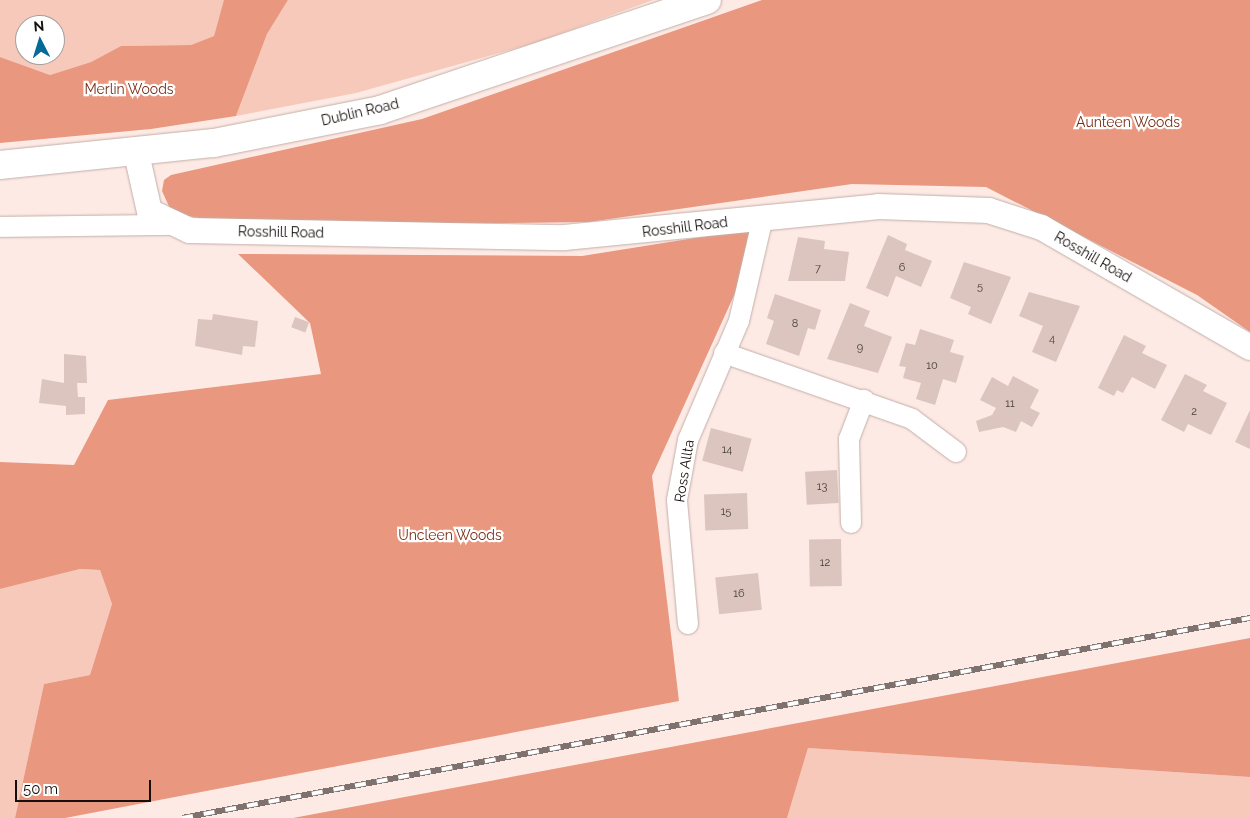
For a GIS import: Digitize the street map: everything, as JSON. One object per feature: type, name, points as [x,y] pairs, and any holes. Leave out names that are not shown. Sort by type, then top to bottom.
[{"type":"main road","name":"Dublin Road","points":[[0,165],[136,153],[380,110],[707,0]]},
{"type":"street","name":"Rosshill Road","points":[[136,153],[149,211],[171,225],[189,230],[564,237],[878,206],[988,210],[1041,227],[1250,347]]},
{"type":"street","name":"Ross Allta","points":[[688,624],[677,500],[688,440],[739,322],[763,217]]},
{"type":"street","points":[[0,227],[171,225]]},
{"type":"street","points":[[724,353],[864,400],[912,419],[956,452]]},
{"type":"street","points":[[851,523],[849,439],[864,400]]},
{"type":"shaded area","points":[[0,0],[224,0],[214,36],[191,45],[121,46],[91,62],[50,75],[22,65],[65,65],[65,15],[15,15],[15,62],[0,57]]},
{"type":"shaded area","points":[[288,0],[653,0],[535,43],[356,93],[236,116],[267,34]]},
{"type":"shaded area","points":[[80,569],[100,570],[112,604],[90,675],[44,684],[15,818],[0,818],[0,589]]},
{"type":"shaded area","points":[[808,748],[1250,777],[1250,818],[787,818]]},
{"type":"green space","name":"Merlin Woods","points":[[224,0],[288,0],[267,34],[236,116],[151,129],[0,143],[0,57],[15,62],[15,65],[22,65],[50,75],[91,62],[121,46],[191,45],[214,36]]},
{"type":"green space","name":"Aunteen Woods","points":[[762,0],[1250,0],[1250,332],[1197,295],[986,187],[852,184],[589,222],[243,226],[172,213],[162,191],[164,180],[171,175],[422,119]]},
{"type":"green space","name":"Uncleen Woods","points":[[751,229],[741,280],[652,476],[679,701],[65,818],[15,818],[44,684],[90,675],[112,604],[100,570],[80,569],[0,589],[0,462],[74,465],[108,400],[321,374],[310,323],[238,254],[582,256]]},
{"type":"green space","points":[[1250,638],[1250,777],[808,748],[787,818],[293,818]]},
{"type":"building","points":[[888,235],[907,244],[905,250],[932,261],[921,287],[896,276],[888,297],[866,288]]},
{"type":"building","points":[[798,237],[825,241],[824,249],[849,252],[845,281],[788,281]]},
{"type":"building","points":[[964,262],[1011,277],[991,324],[968,314],[971,307],[950,298]]},
{"type":"building","points":[[1029,292],[1080,306],[1056,362],[1032,352],[1043,326],[1019,316]]},
{"type":"building","points":[[775,294],[821,310],[815,330],[808,328],[799,356],[766,344],[774,321],[767,318]]},
{"type":"building","points":[[850,303],[870,311],[864,326],[892,337],[878,373],[827,359]]},
{"type":"building","points":[[213,314],[258,321],[255,347],[243,346],[242,355],[195,346],[198,319],[212,320]]},
{"type":"building","points":[[295,317],[309,322],[305,332],[291,327]]},
{"type":"building","points":[[920,329],[954,340],[950,352],[964,356],[956,383],[943,379],[935,405],[916,399],[921,383],[903,378],[906,367],[899,366],[906,343],[915,345]]},
{"type":"building","points":[[1124,335],[1146,346],[1142,353],[1167,365],[1155,389],[1132,377],[1123,393],[1117,390],[1114,396],[1098,388]]},
{"type":"building","points":[[64,354],[86,356],[87,383],[77,383],[78,397],[85,397],[85,414],[66,415],[66,406],[39,403],[42,379],[64,383]]},
{"type":"building","points":[[1185,374],[1207,385],[1203,391],[1227,403],[1211,435],[1188,424],[1184,432],[1161,420]]},
{"type":"building","points":[[1013,376],[1039,390],[1030,408],[1040,413],[1032,427],[1021,421],[1016,432],[1003,427],[979,432],[976,421],[992,415],[996,408],[980,400],[992,377],[1008,386]]},
{"type":"building","points":[[1250,410],[1250,449],[1235,442]]},
{"type":"building","points":[[711,428],[752,439],[743,472],[702,461]]},
{"type":"building","points":[[837,470],[839,503],[807,505],[805,472]]},
{"type":"building","points":[[747,493],[748,529],[705,530],[704,495]]},
{"type":"building","points":[[841,539],[842,586],[810,587],[809,540]]},
{"type":"building","points":[[758,573],[762,610],[719,614],[715,577]]},
{"type":"railway","points":[[182,818],[1250,618]]}]
